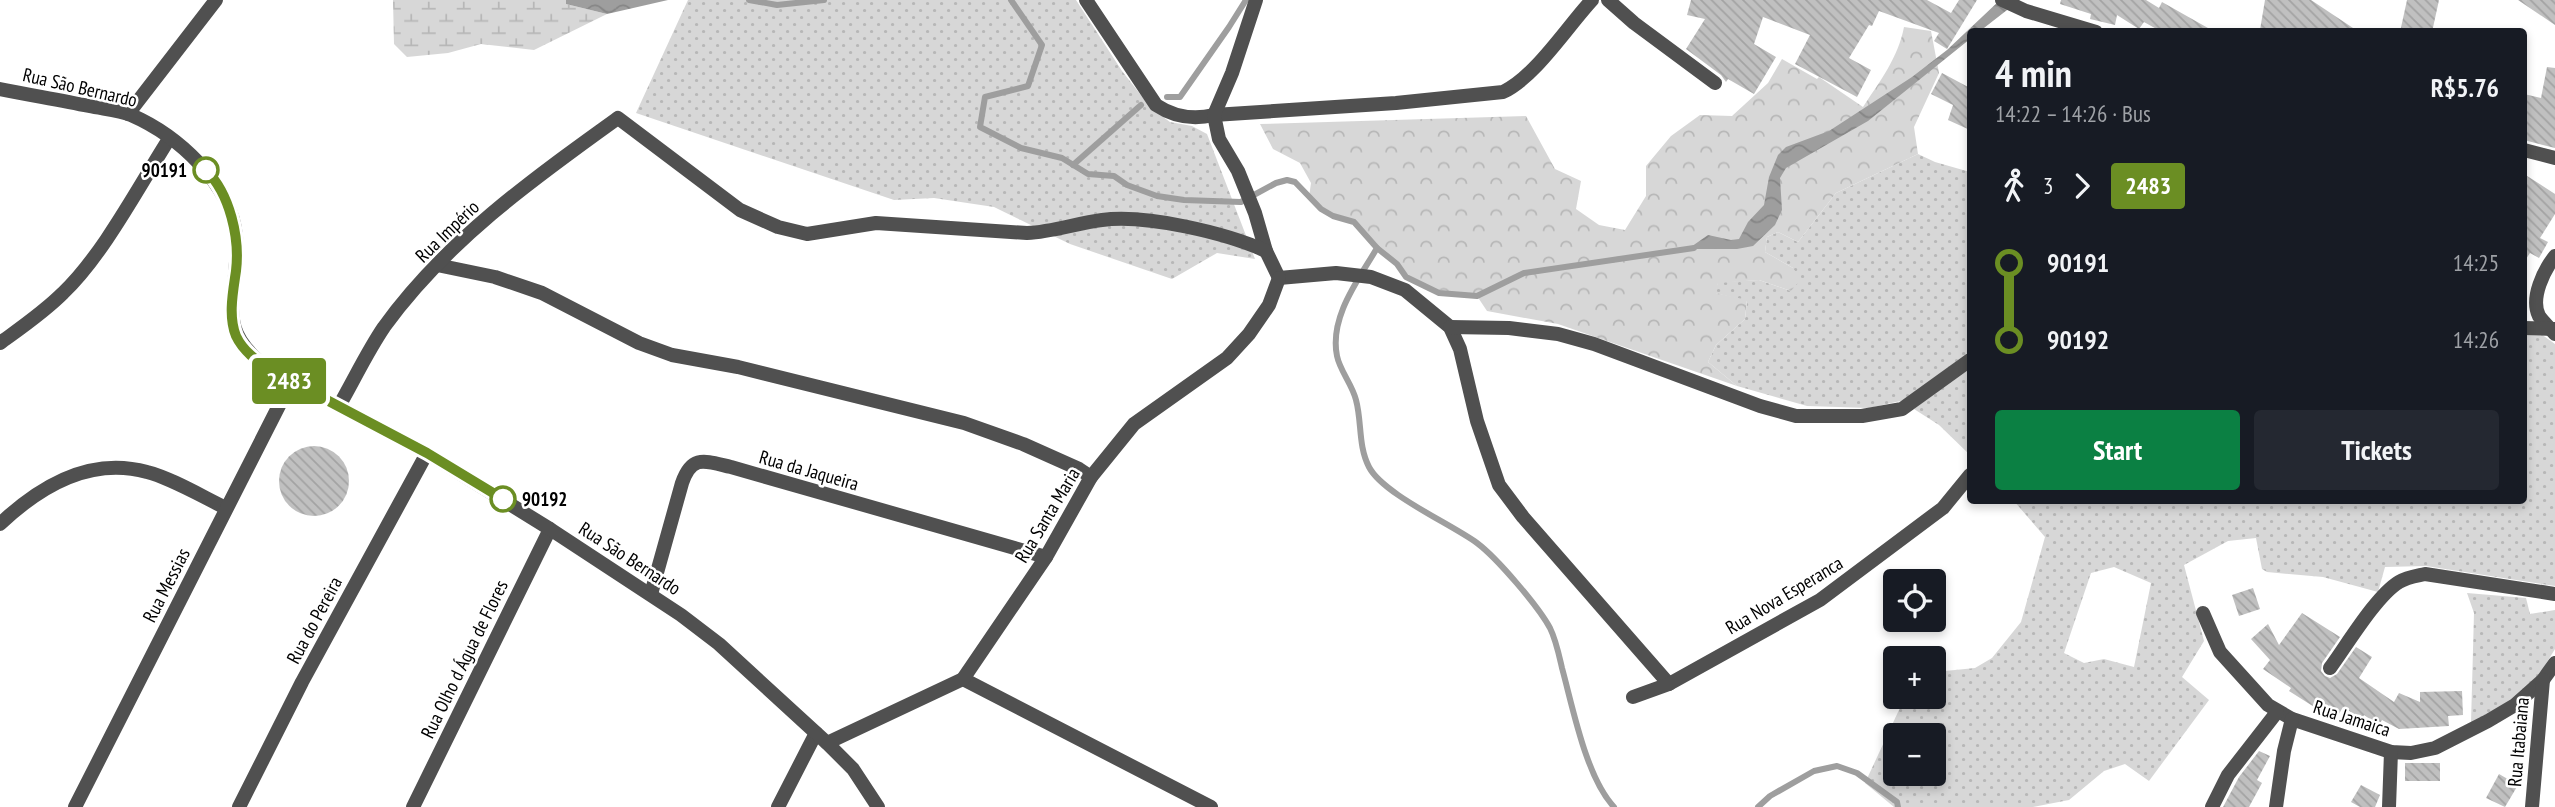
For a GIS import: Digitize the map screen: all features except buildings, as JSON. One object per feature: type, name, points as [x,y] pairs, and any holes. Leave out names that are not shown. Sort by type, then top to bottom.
[{"type":"street","points":[[128,114],[216,0]]},
{"type":"street","points":[[1086,0],[1156,104],[1165,111],[1200,119],[1214,115],[1396,103],[1503,92],[1515,86],[1530,72],[1589,1]]},
{"type":"street","points":[[1256,0],[1232,73],[1214,115],[1219,139],[1244,185],[1266,251],[1279,278],[1347,275],[1371,277],[1405,290],[1450,327],[1460,349],[1477,421],[1499,485],[1523,517],[1669,684]]},
{"type":"street","points":[[1608,0],[1634,23],[1715,83]]},
{"type":"street","points":[[2001,0],[2083,28]]},
{"type":"street","name":"Rua São Bernardo","points":[[0,89],[128,114],[188,153],[213,177],[235,233],[236,268],[232,294],[235,334],[253,358],[291,382],[427,453],[651,594],[719,644],[821,738],[853,769],[878,807]]},
{"type":"street","name":"Rua Império","points":[[339,406],[384,328],[437,265],[473,228],[618,118],[740,210],[759,220],[795,232],[827,232],[852,225],[876,223],[1038,232],[1103,220],[1136,218],[1239,239],[1266,251]]},
{"type":"street","points":[[0,343],[35,318],[65,291],[100,248],[169,139]]},
{"type":"street","points":[[2527,151],[2555,158]]},
{"type":"street","points":[[2554,331],[2540,316],[2536,307],[2540,282],[2555,256]]},
{"type":"street","points":[[437,265],[495,277],[542,293],[639,343],[672,355],[738,367],[964,424],[1023,444],[1091,477]]},
{"type":"street","name":"Rua Santa Maria","points":[[963,678],[1046,557],[1091,477],[1134,424],[1227,358],[1249,334],[1269,305],[1279,278]]},
{"type":"street","points":[[1450,327],[1509,328],[1558,334],[1594,344],[1760,406],[1796,416],[1862,416],[1902,409],[1967,362]]},
{"type":"street","points":[[2527,328],[2554,331]]},
{"type":"street","name":"Rua Messias","points":[[75,807],[291,382]]},
{"type":"street","name":"Rua do Pereira","points":[[239,807],[302,682],[427,453]]},
{"type":"street","name":"Rua da Jaqueira","points":[[651,594],[682,484],[687,470],[695,462],[707,461],[731,467],[1046,557]]},
{"type":"street","points":[[0,524],[31,496],[63,479],[92,470],[117,468],[147,472],[226,508]]},
{"type":"street","name":"Rua Nova Esperanca","points":[[1633,697],[1669,684],[1820,600],[1942,508],[1967,478]]},
{"type":"street","name":"Rua Olho d Água de Flores","points":[[413,807],[550,529]]},
{"type":"street","points":[[2330,668],[2382,598],[2398,583],[2408,578],[2425,573],[2555,594]]},
{"type":"street","name":"Rua Jamaica","points":[[2203,613],[2220,652],[2246,684],[2277,712],[2391,752],[2411,753],[2435,748],[2515,705],[2543,680],[2555,663]]},
{"type":"street","points":[[778,807],[821,738],[963,678],[1212,807]]},
{"type":"street","name":"Rua Itabaiana","points":[[2532,807],[2543,680]]},
{"type":"street","points":[[2211,807],[2228,775],[2277,712]]},
{"type":"street","points":[[2276,807],[2284,751],[2292,719]]},
{"type":"street","points":[[2389,807],[2391,752]]},
{"type":"green space","points":[[393,0],[566,0],[566,4],[607,14],[534,50],[481,44],[448,53],[407,57],[394,44]]},
{"type":"green space","points":[[688,0],[1076,0],[1122,71],[1151,108],[1170,122],[1192,126],[1207,134],[1255,259],[1217,253],[1172,279],[1070,244],[994,207],[934,198],[894,200],[636,113]]},
{"type":"green space","points":[[1904,27],[1931,31],[1939,73],[1914,127],[1918,154],[1836,193],[1798,242],[1778,232],[1767,237],[1765,252],[1793,268],[1801,279],[1791,291],[1759,280],[1718,283],[1716,293],[1747,300],[1745,319],[1716,345],[1708,362],[1737,386],[1558,324],[1487,311],[1477,296],[1439,293],[1406,277],[1397,264],[1377,248],[1354,222],[1333,216],[1309,197],[1311,183],[1300,163],[1273,149],[1260,124],[1526,116],[1555,169],[1581,181],[1576,209],[1599,225],[1625,230],[1646,196],[1646,166],[1671,136],[1700,115],[1732,116],[1768,83],[1782,59],[1817,79],[1819,77],[1863,107],[1893,59]]},
{"type":"green space","points":[[1918,154],[1967,171],[1967,353],[1905,400],[1869,408],[1807,406],[1737,386],[1708,362],[1716,345],[1745,319],[1747,301],[1715,293],[1718,282],[1759,280],[1791,291],[1793,268],[1765,252],[1767,237],[1778,232],[1798,242],[1836,193]]},
{"type":"green space","points":[[2527,332],[2541,334],[2555,344],[2555,586],[2426,566],[2385,567],[2378,592],[2323,577],[2267,572],[2262,569],[2256,538],[2228,541],[2184,565],[2204,641],[2182,677],[2209,700],[2149,781],[2125,764],[2104,771],[2069,800],[2033,807],[1894,807],[1865,783],[1883,744],[1883,786],[1946,786],[1946,723],[1893,723],[1899,709],[1946,709],[1946,671],[1975,668],[1992,658],[2021,622],[2045,537],[2017,504],[2527,504]],"holes":[[[2114,567],[2151,583],[2134,667],[2104,659],[2084,663],[2064,653],[2091,573]]]},
{"type":"green space","points":[[1967,368],[1967,452],[1939,425],[1914,409]]},
{"type":"green space","points":[[2467,593],[2526,598],[2530,614],[2555,610],[2555,649],[2536,680],[2521,697],[2471,723],[2474,613]]},
{"type":"water","points":[[566,0],[668,0],[607,14],[566,4]]},
{"type":"water","points":[[2000,0],[2020,0],[1984,28],[1970,28]]},
{"type":"water","points":[[1967,31],[1967,41],[1868,121],[1786,168],[1780,178],[1782,210],[1775,225],[1753,246],[1737,249],[1688,249],[1708,235],[1739,239],[1748,222],[1764,205],[1769,177],[1778,155],[1786,147],[1829,131],[1912,77]]},
{"type":"waterway","points":[[749,0],[777,5],[824,0]]},
{"type":"waterway","points":[[1011,0],[1042,45],[1028,86],[985,97],[980,127],[1021,148],[1062,158],[1088,174],[1114,176],[1127,185],[1157,196],[1184,200],[1241,202],[1276,183],[1287,180],[1295,182],[1321,209],[1333,216],[1354,222],[1377,248],[1397,264],[1406,277],[1439,293],[1477,296],[1524,273],[1694,248]]},
{"type":"waterway","points":[[1167,97],[1180,97],[1246,0]]},
{"type":"waterway","points":[[1073,165],[1141,105]]},
{"type":"waterway","points":[[1377,248],[1347,299],[1337,327],[1336,341],[1339,362],[1356,400],[1362,442],[1369,467],[1388,488],[1402,498],[1477,543],[1506,571],[1536,608],[1554,637],[1588,760],[1604,794],[1614,807]]},
{"type":"waterway","points":[[1758,807],[1770,796],[1814,771],[1837,766],[1857,773],[1897,802],[1898,807]]},
{"type":"bus line","name":"2483","points":[[206,170],[213,177],[226,205],[235,233],[236,268],[232,314],[235,334],[253,358],[270,370],[427,453],[503,499]]},
{"type":"place","name":"90191","points":[[206,170]]},
{"type":"place","name":"90192","points":[[503,499]]}]
